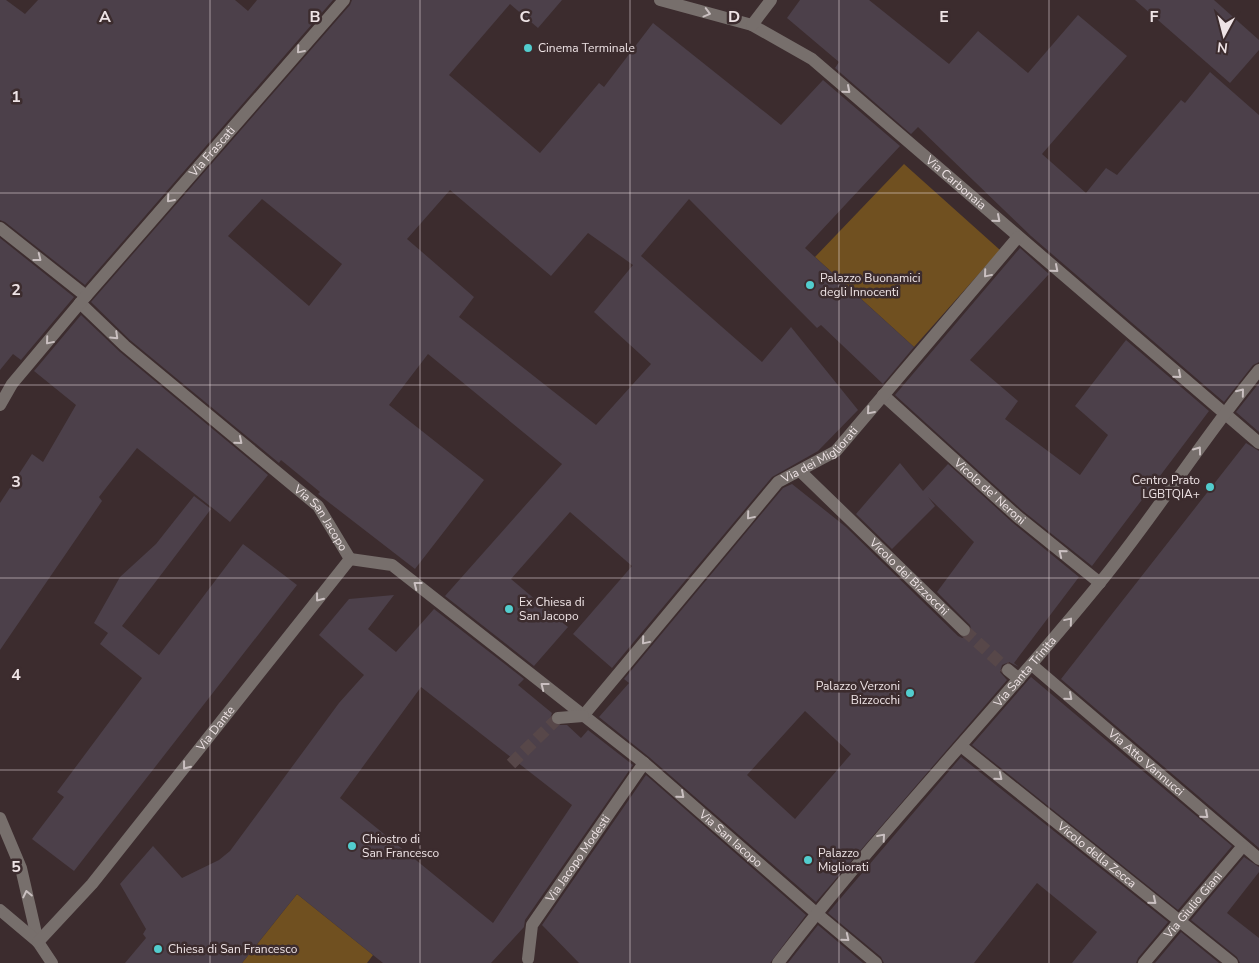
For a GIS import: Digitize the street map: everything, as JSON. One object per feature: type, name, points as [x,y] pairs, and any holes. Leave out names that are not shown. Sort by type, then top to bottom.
[{"type":"street","name":"Via Frascati","points":[[0,405],[12,384],[83,299],[344,0]]},
{"type":"street","name":"Via Carbonaia","points":[[660,0],[752,25],[812,59],[1224,415],[1259,443]]},
{"type":"street","points":[[752,25],[771,0]]},
{"type":"street","name":"Via San Jacopo","points":[[0,228],[83,299],[125,346],[318,506],[350,559],[392,564],[582,716],[644,763]]},
{"type":"street","name":"Via dei Migliorati","points":[[582,716],[778,482],[836,451],[1018,237]]},
{"type":"street","name":"Via Santa Trinita","points":[[778,963],[816,913],[1032,665],[1100,583],[1259,370]]},
{"type":"street","name":"Vicolo de' Neroni","points":[[883,395],[1018,517],[1100,583]]},
{"type":"street","name":"Vicolo dei Bizzocchi","points":[[800,471],[856,523],[964,630]]},
{"type":"street","name":"Via Dante","points":[[38,942],[79,898],[350,559]]},
{"type":"street","name":"Via Atto Vannucci","points":[[1032,665],[1242,847],[1259,859]]},
{"type":"street","points":[[1008,670],[1019,679]]},
{"type":"street","points":[[558,718],[582,716]]},
{"type":"street","name":"Vicolo della Zecca","points":[[961,746],[1232,963]]},
{"type":"street","name":"Via San Iacopo","points":[[644,763],[876,963]]},
{"type":"street","name":"Via Jacopo Modesti","points":[[528,959],[532,925],[644,763]]},
{"type":"street","points":[[0,820],[22,868],[38,942]]},
{"type":"street","name":"Via Giulio Giani","points":[[1144,963],[1242,847]]},
{"type":"street","points":[[0,910],[38,942],[52,963]]},
{"type":"shaded area","points":[[904,164],[1000,250],[914,347],[815,257]]},
{"type":"shaded area","points":[[297,894],[373,955],[367,963],[242,963]]},
{"type":"building","points":[[0,0],[6,0],[25,14],[38,0],[235,0],[248,11],[257,0],[333,0],[85,285],[0,220]]},
{"type":"building","points":[[352,0],[562,0],[538,28],[510,4],[449,75],[540,153],[599,83],[604,87],[653,23],[781,125],[823,80],[900,146],[805,248],[914,347],[883,384],[821,325],[817,328],[689,199],[641,256],[762,362],[791,327],[858,410],[818,451],[772,477],[612,668],[573,634],[632,566],[570,512],[511,579],[568,627],[534,666],[445,596],[562,464],[428,354],[389,405],[484,480],[415,569],[318,494],[320,492],[281,460],[279,463],[130,340],[91,302],[350,5]],"holes":[[[450,190],[551,276],[588,233],[633,265],[594,312],[651,364],[596,425],[459,317],[474,297],[407,239]],[[262,199],[342,264],[309,306],[228,236]]]},
{"type":"building","points":[[800,0],[869,0],[949,64],[978,31],[1028,73],[1078,15],[1127,56],[1042,154],[1086,193],[1106,168],[1117,175],[1181,100],[1185,103],[1210,72],[1259,115],[1259,362],[1253,365],[1224,402],[1031,236],[918,127],[911,134],[835,68],[839,62],[787,18]]},
{"type":"building","points":[[1135,0],[1214,0],[1259,40],[1259,50],[1230,83]]},
{"type":"building","points":[[0,238],[74,297],[21,360],[13,354],[0,370]]},
{"type":"building","points":[[1020,248],[1049,274],[970,360],[1018,401],[1005,419],[1080,475],[1108,435],[1075,406],[1126,340],[1209,411],[1092,566],[1023,511],[895,395]]},
{"type":"building","points":[[81,315],[120,352],[268,475],[230,522],[137,448],[99,497],[102,501],[0,650],[0,503],[32,454],[43,462],[76,405],[34,371]]},
{"type":"building","points":[[1259,383],[1259,432],[1236,412]]},
{"type":"building","points":[[1246,443],[1259,451],[1259,848],[1061,679]]},
{"type":"building","points":[[900,463],[923,491],[948,464],[1013,523],[1079,577],[1014,663],[1019,667],[1009,662],[1002,665],[1000,672],[1007,680],[816,902],[649,757],[599,717],[629,683],[624,679],[783,488],[792,484],[846,527],[958,636],[962,638],[969,636],[972,632],[970,625],[937,592],[974,542],[928,497],[935,506],[892,549],[856,514]],"holes":[[[805,711],[851,754],[795,819],[747,775]]]},
{"type":"building","points":[[194,496],[211,509],[122,626],[159,655],[243,544],[297,585],[74,871],[32,839],[64,797],[57,792],[142,678],[100,644],[108,633],[94,623],[120,577],[156,544]]},
{"type":"building","points":[[394,595],[368,629],[396,652],[434,609],[524,679],[518,685],[552,713],[550,719],[554,725],[567,725],[581,738],[588,730],[633,765],[525,920],[524,927],[491,963],[383,963],[297,894],[242,963],[125,963],[146,938],[143,934],[146,929],[120,884],[153,846],[182,878],[219,860],[230,851],[339,703],[364,675],[319,635],[349,599]],"holes":[[[421,687],[572,805],[493,923],[340,798]]]},
{"type":"building","points":[[1031,677],[1232,846],[1178,910],[972,745]]},
{"type":"building","points":[[961,757],[1168,922],[1136,963],[1072,963],[1097,932],[1037,883],[974,963],[884,963],[881,957],[828,913]]},
{"type":"building","points":[[646,775],[806,915],[770,963],[579,963],[542,925]]},
{"type":"building","points":[[1244,857],[1259,867],[1259,872],[1227,913],[1259,938],[1259,963],[1240,963],[1237,957],[1191,920]]},
{"type":"building","points":[[818,925],[863,963],[788,963]]},
{"type":"building","points":[[1181,932],[1219,963],[1155,963]]},
{"type":"tunnel","points":[[964,630],[1008,670]]},
{"type":"tunnel","points":[[511,764],[558,718]]},
{"type":"place","name":"Cinema Terminale","points":[[528,48]]},
{"type":"place","name":"Palazzo Buonamici degli Innocenti","points":[[810,285]]},
{"type":"place","name":"Centro Prato LGBTQIA+","points":[[1210,487]]},
{"type":"place","name":"Ex Chiesa di San Jacopo","points":[[509,609]]},
{"type":"place","name":"Palazzo Verzoni Bizzocchi","points":[[910,693]]},
{"type":"place","name":"Chiostro di San Francesco","points":[[352,846]]},
{"type":"place","name":"Palazzo Migliorati","points":[[808,860]]},
{"type":"place","name":"Chiesa di San Francesco","points":[[158,949]]}]
